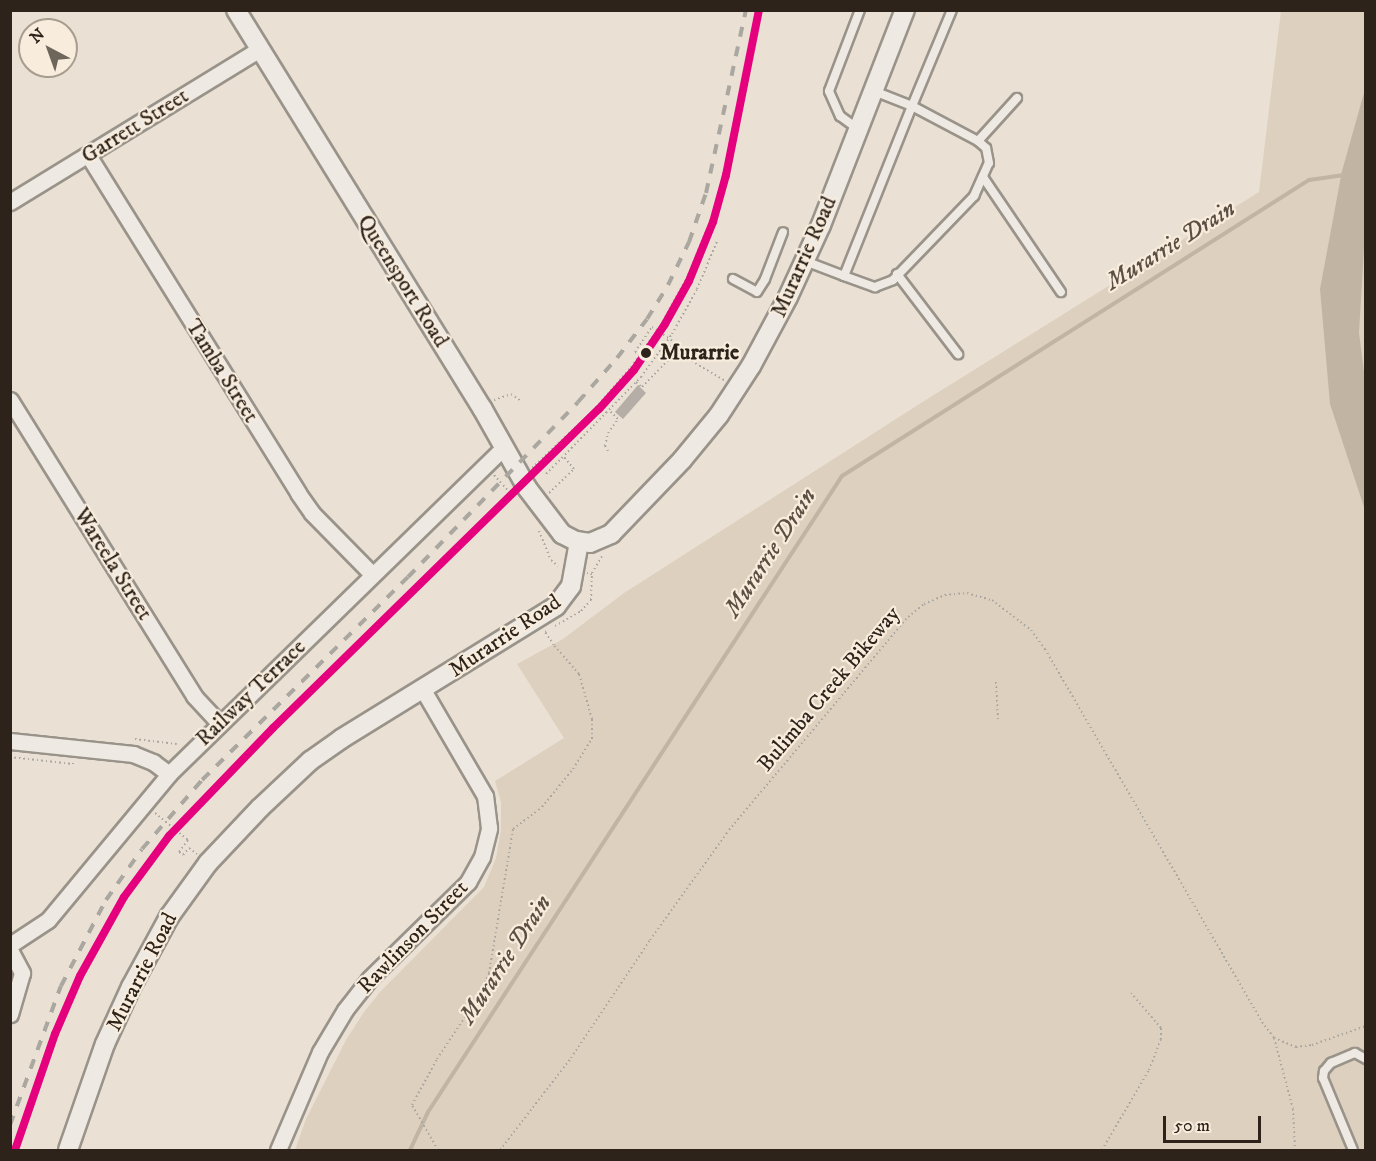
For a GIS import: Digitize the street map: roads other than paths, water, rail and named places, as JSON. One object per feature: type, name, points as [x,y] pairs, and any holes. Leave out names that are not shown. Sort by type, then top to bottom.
[{"type":"street","name":"Queensport Road","points":[[236,10],[482,408],[503,448],[554,526],[566,536],[579,542]]},
{"type":"street","name":"Murarrie Road","points":[[68,1150],[105,1044],[131,987],[169,917],[200,874],[234,834],[310,761],[349,734],[423,690],[560,602],[571,586],[579,542],[597,542],[611,534],[702,436],[751,366],[805,261],[905,10]]},
{"type":"street","name":"Garrett Street","points":[[10,202],[260,49]]},
{"type":"street","name":"Tamba Street","points":[[88,155],[298,494],[312,513],[372,574]]},
{"type":"street","name":"Wareela Street","points":[[10,400],[194,696],[220,724]]},
{"type":"street","name":"Railway Terrace","points":[[10,945],[54,914],[169,774],[503,448]]},
{"type":"street","name":"Rawlinson Street","points":[[278,1150],[320,1052],[345,1010],[369,979],[468,882],[482,857],[489,828],[485,796],[423,690]]},
{"type":"street","points":[[10,741],[133,754],[153,762],[169,774]]},
{"type":"street","points":[[10,950],[22,973],[10,1014]]},
{"type":"lane","points":[[858,129],[840,116],[829,91],[860,10]]},
{"type":"lane","points":[[844,276],[952,10]]},
{"type":"lane","points":[[805,261],[875,287],[887,284],[974,196],[983,177],[989,156],[986,148],[978,141],[912,106],[873,90]]},
{"type":"lane","points":[[978,141],[1017,98]]},
{"type":"lane","points":[[983,177],[1061,292]]},
{"type":"lane","points":[[733,279],[757,292],[765,279],[783,232]]},
{"type":"lane","points":[[897,274],[958,354]]},
{"type":"lane","points":[[1353,1150],[1323,1078],[1324,1071],[1331,1063],[1355,1053],[1365,1059]]},
{"type":"waterway","name":"Murarrie Drain","points":[[410,1150],[428,1112],[842,476],[1309,180],[1346,175]]},
{"type":"railway","points":[[10,1125],[61,986],[106,900],[142,849],[202,780],[408,577],[578,402],[617,358],[647,319],[668,285],[689,242],[706,193],[746,10]]},
{"type":"place","name":"Murarrie","points":[[646,353]]}]
